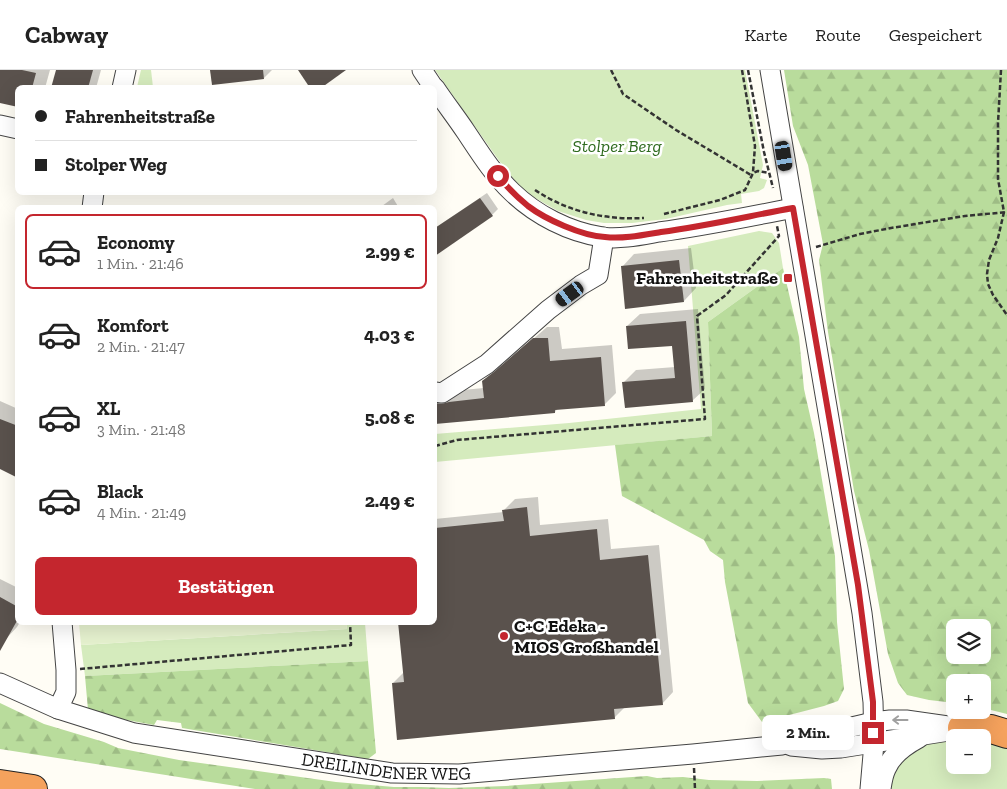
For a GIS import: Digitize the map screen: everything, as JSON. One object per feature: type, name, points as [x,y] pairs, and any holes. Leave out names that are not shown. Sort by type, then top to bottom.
[{"type":"highway","points":[[962,728],[991,729],[1007,734]]},
{"type":"highway","points":[[0,784],[33,789]]},
{"type":"street","points":[[123,85],[126,70]]},
{"type":"street","points":[[422,70],[433,85]]},
{"type":"street","points":[[770,70],[784,210],[800,253],[858,585],[873,702],[874,743],[870,789]]},
{"type":"street","points":[[437,91],[482,156],[511,191],[522,212],[545,217],[582,233],[604,238],[647,234],[698,227],[784,210]]},
{"type":"street","points":[[0,124],[15,128]]},
{"type":"street","points":[[437,392],[442,393],[487,364],[548,310],[581,285],[598,276],[604,238]]},
{"type":"street","points":[[58,709],[66,692],[62,625]]},
{"type":"street","name":"DREILINDENER WEG","points":[[0,683],[58,709],[134,733],[392,773],[460,774],[782,745],[873,722],[906,720],[962,728]]},
{"type":"street","name":"DREILINDENER WEG","points":[[782,745],[822,749],[842,748],[962,728]]},
{"type":"street","points":[[881,789],[886,768],[893,756],[922,736]]},
{"type":"path","points":[[611,70],[623,94],[676,130],[752,174]]},
{"type":"path","points":[[659,216],[720,200],[745,190],[752,174],[755,146],[742,70]]},
{"type":"path","points":[[437,445],[457,440],[705,419],[697,316],[726,295],[779,236],[784,210],[774,191],[769,173],[748,70]]},
{"type":"path","points":[[1001,70],[998,123],[998,179],[1005,212],[998,238],[989,260],[987,274],[988,284],[993,295],[1007,315]]},
{"type":"path","points":[[752,174],[758,171],[769,173]]},
{"type":"path","points":[[531,187],[557,202],[584,213],[597,216],[646,218]]},
{"type":"path","points":[[800,253],[860,234],[965,216],[1005,212]]},
{"type":"path","points":[[66,670],[351,645],[350,625]]},
{"type":"path","points":[[693,754],[695,789]]},
{"type":"green space","points":[[141,70],[151,70],[153,85],[137,85]]},
{"type":"green space","name":"Stolper Berg","points":[[435,70],[745,70],[763,165],[760,178],[767,180],[764,188],[759,191],[741,194],[742,203],[666,219],[632,223],[604,223],[586,220],[558,211],[528,194],[516,182]]},
{"type":"green space","points":[[784,70],[1007,70],[1007,714],[991,710],[991,674],[946,674],[946,702],[907,695],[898,683],[888,654],[869,550],[854,491],[828,332],[819,260],[823,244],[808,165],[793,126]]},
{"type":"green space","points":[[759,231],[772,233],[779,243],[783,268],[708,322],[712,436],[437,462],[437,434],[569,423],[701,409],[688,246]]},
{"type":"green space","points":[[783,268],[799,337],[804,389],[814,433],[835,556],[837,622],[844,689],[838,701],[762,722],[748,703],[725,582],[723,560],[710,551],[704,540],[622,496],[615,445],[712,436],[708,322]]},
{"type":"green space","points":[[79,625],[346,625],[347,629],[81,645]]},
{"type":"green space","points":[[346,625],[365,625],[368,661],[85,676],[81,645],[347,629]]},
{"type":"green space","points":[[368,661],[376,753],[368,759],[182,728],[181,723],[157,720],[154,725],[116,718],[88,710],[85,676]]},
{"type":"green space","points":[[0,703],[44,724],[118,748],[179,760],[336,782],[394,787],[449,788],[647,776],[657,778],[683,777],[709,780],[757,781],[824,778],[831,779],[832,789],[255,789],[0,749]]},
{"type":"green space","points":[[946,740],[946,774],[991,774],[991,741],[1007,746],[1007,789],[890,789],[893,777],[903,759],[928,741]]},
{"type":"building","points":[[0,70],[22,70],[36,73],[33,85],[15,85],[15,106],[0,103]]},
{"type":"building","points":[[56,70],[93,70],[89,85],[52,85]]},
{"type":"building","points":[[210,70],[263,70],[264,79],[212,85]]},
{"type":"building","points":[[298,70],[346,70],[325,85],[308,85]]},
{"type":"building","points":[[480,198],[493,216],[437,255],[437,227]]},
{"type":"building","points":[[679,260],[684,302],[625,309],[621,266]]},
{"type":"building","points":[[686,321],[693,402],[625,408],[622,382],[675,378],[672,346],[628,349],[626,326]]},
{"type":"building","points":[[533,338],[548,338],[550,361],[601,357],[605,406],[555,410],[555,413],[437,424],[437,403],[484,398],[482,381]]},
{"type":"building","points":[[0,419],[15,425],[15,476],[0,469]]},
{"type":"building","name":"C+C Edeka - MIOS Großhandel","points":[[527,507],[530,536],[597,529],[600,560],[648,555],[663,705],[614,709],[615,719],[397,740],[392,683],[404,682],[398,625],[437,625],[437,528],[504,521],[502,510]]},
{"type":"building","points":[[0,597],[15,605],[15,624],[0,651]]},
{"type":"place","name":"Fahrenheitstraße","points":[[788,278]]},
{"type":"place","name":"C+C Edeka - MIOS Großhandel","points":[[504,636]]},
{"type":"route","points":[[498,176],[528,206],[545,217],[582,233],[604,238],[698,227],[793,208],[858,585],[873,702],[873,733]]}]
